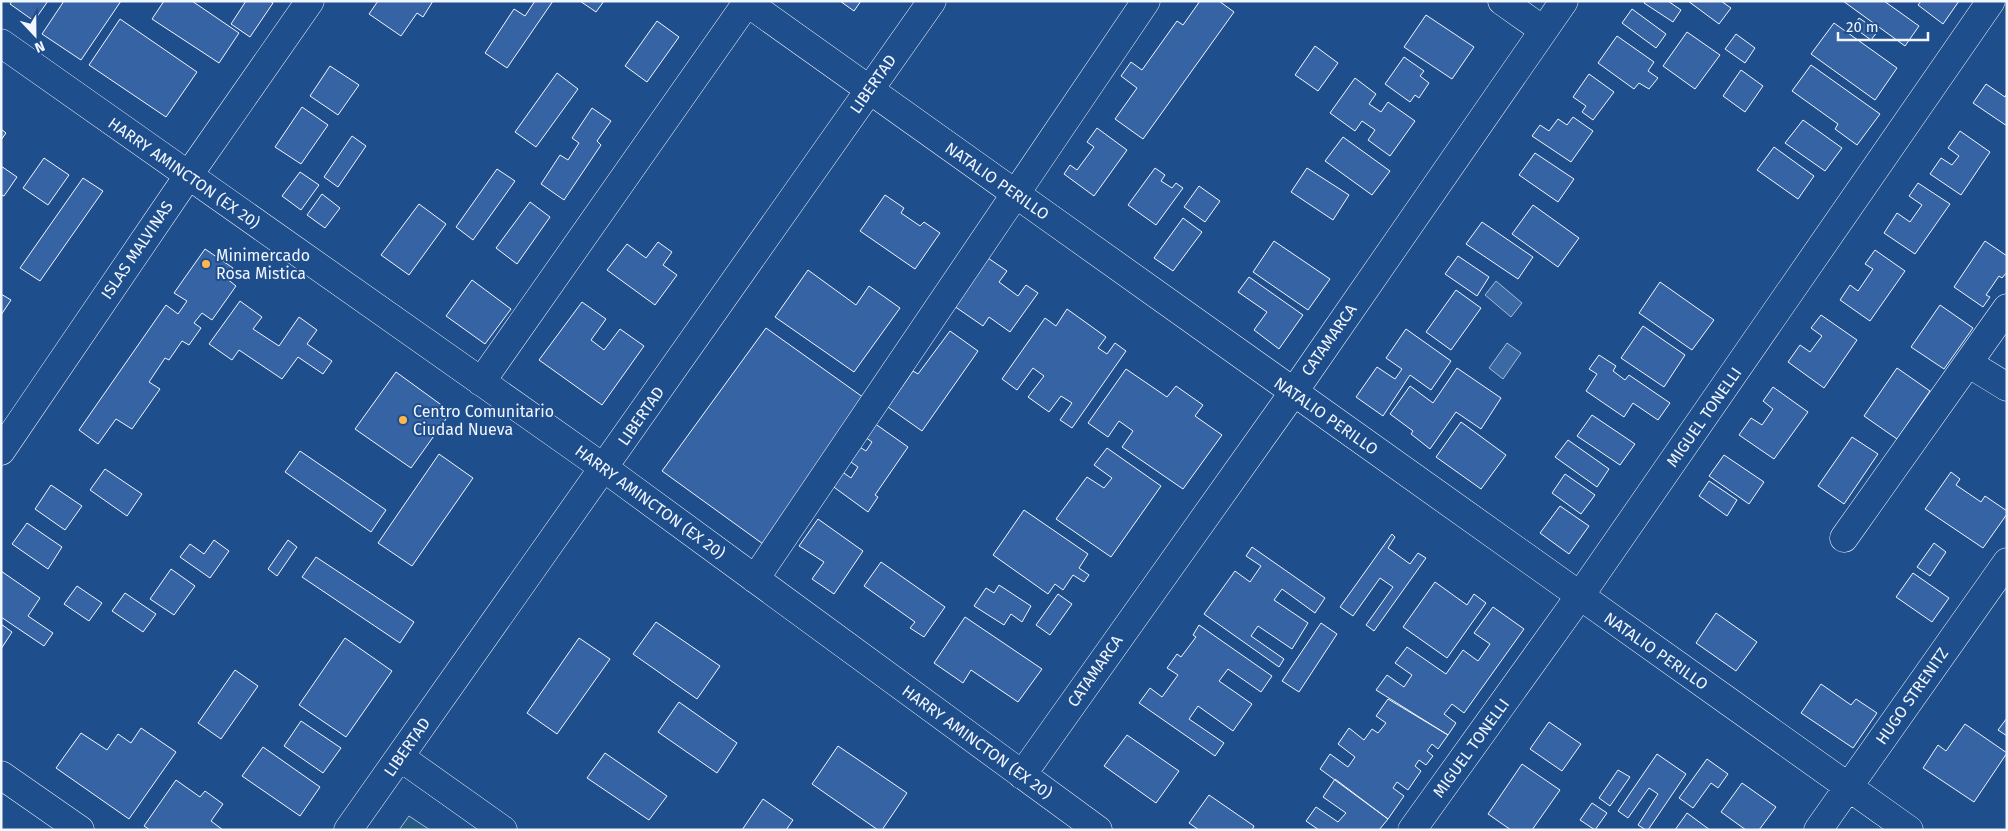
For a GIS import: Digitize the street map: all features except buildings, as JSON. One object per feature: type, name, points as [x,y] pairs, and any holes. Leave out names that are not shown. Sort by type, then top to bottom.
[{"type":"street","name":"ISLAS MALVINAS","points":[[1,451],[188,176],[310,1]]},
{"type":"street","name":"LIBERTAD","points":[[348,830],[932,1]]},
{"type":"street","points":[[755,579],[1146,1]]},
{"type":"street","points":[[1502,1],[1543,30]]},
{"type":"street","name":"CATAMARCA","points":[[1022,775],[1293,393],[1564,1]]},
{"type":"street","name":"MIGUEL TONELLI","points":[[1412,830],[1580,596],[1991,1]]},
{"type":"street","name":"NATALIO PERILLO","points":[[747,2],[1293,393],[1910,830]]},
{"type":"street","points":[[481,382],[747,2]]},
{"type":"street","name":"HARRY AMINCTON (EX 20)","points":[[1,43],[604,468],[1098,830]]},
{"type":"street","points":[[1844,538],[2007,308]]},
{"type":"street","points":[[1968,363],[2007,387]]},
{"type":"street","name":"HUGO STRENITZ","points":[[1818,830],[2007,562]]},
{"type":"street","points":[[400,757],[504,830]]},
{"type":"street","points":[[1,775],[80,830]]},
{"type":"shaded area","points":[[1496,281],[1522,303],[1511,317],[1485,295]]},
{"type":"shaded area","points":[[1507,343],[1521,353],[1503,379],[1489,368]]},
{"type":"shaded area","points":[[409,816],[430,830],[399,830]]},
{"type":"place","name":"Minimercado Rosa Mistica","points":[[206,264]]},
{"type":"place","name":"Centro Comunitario Ciudad Nueva","points":[[403,420]]}]
